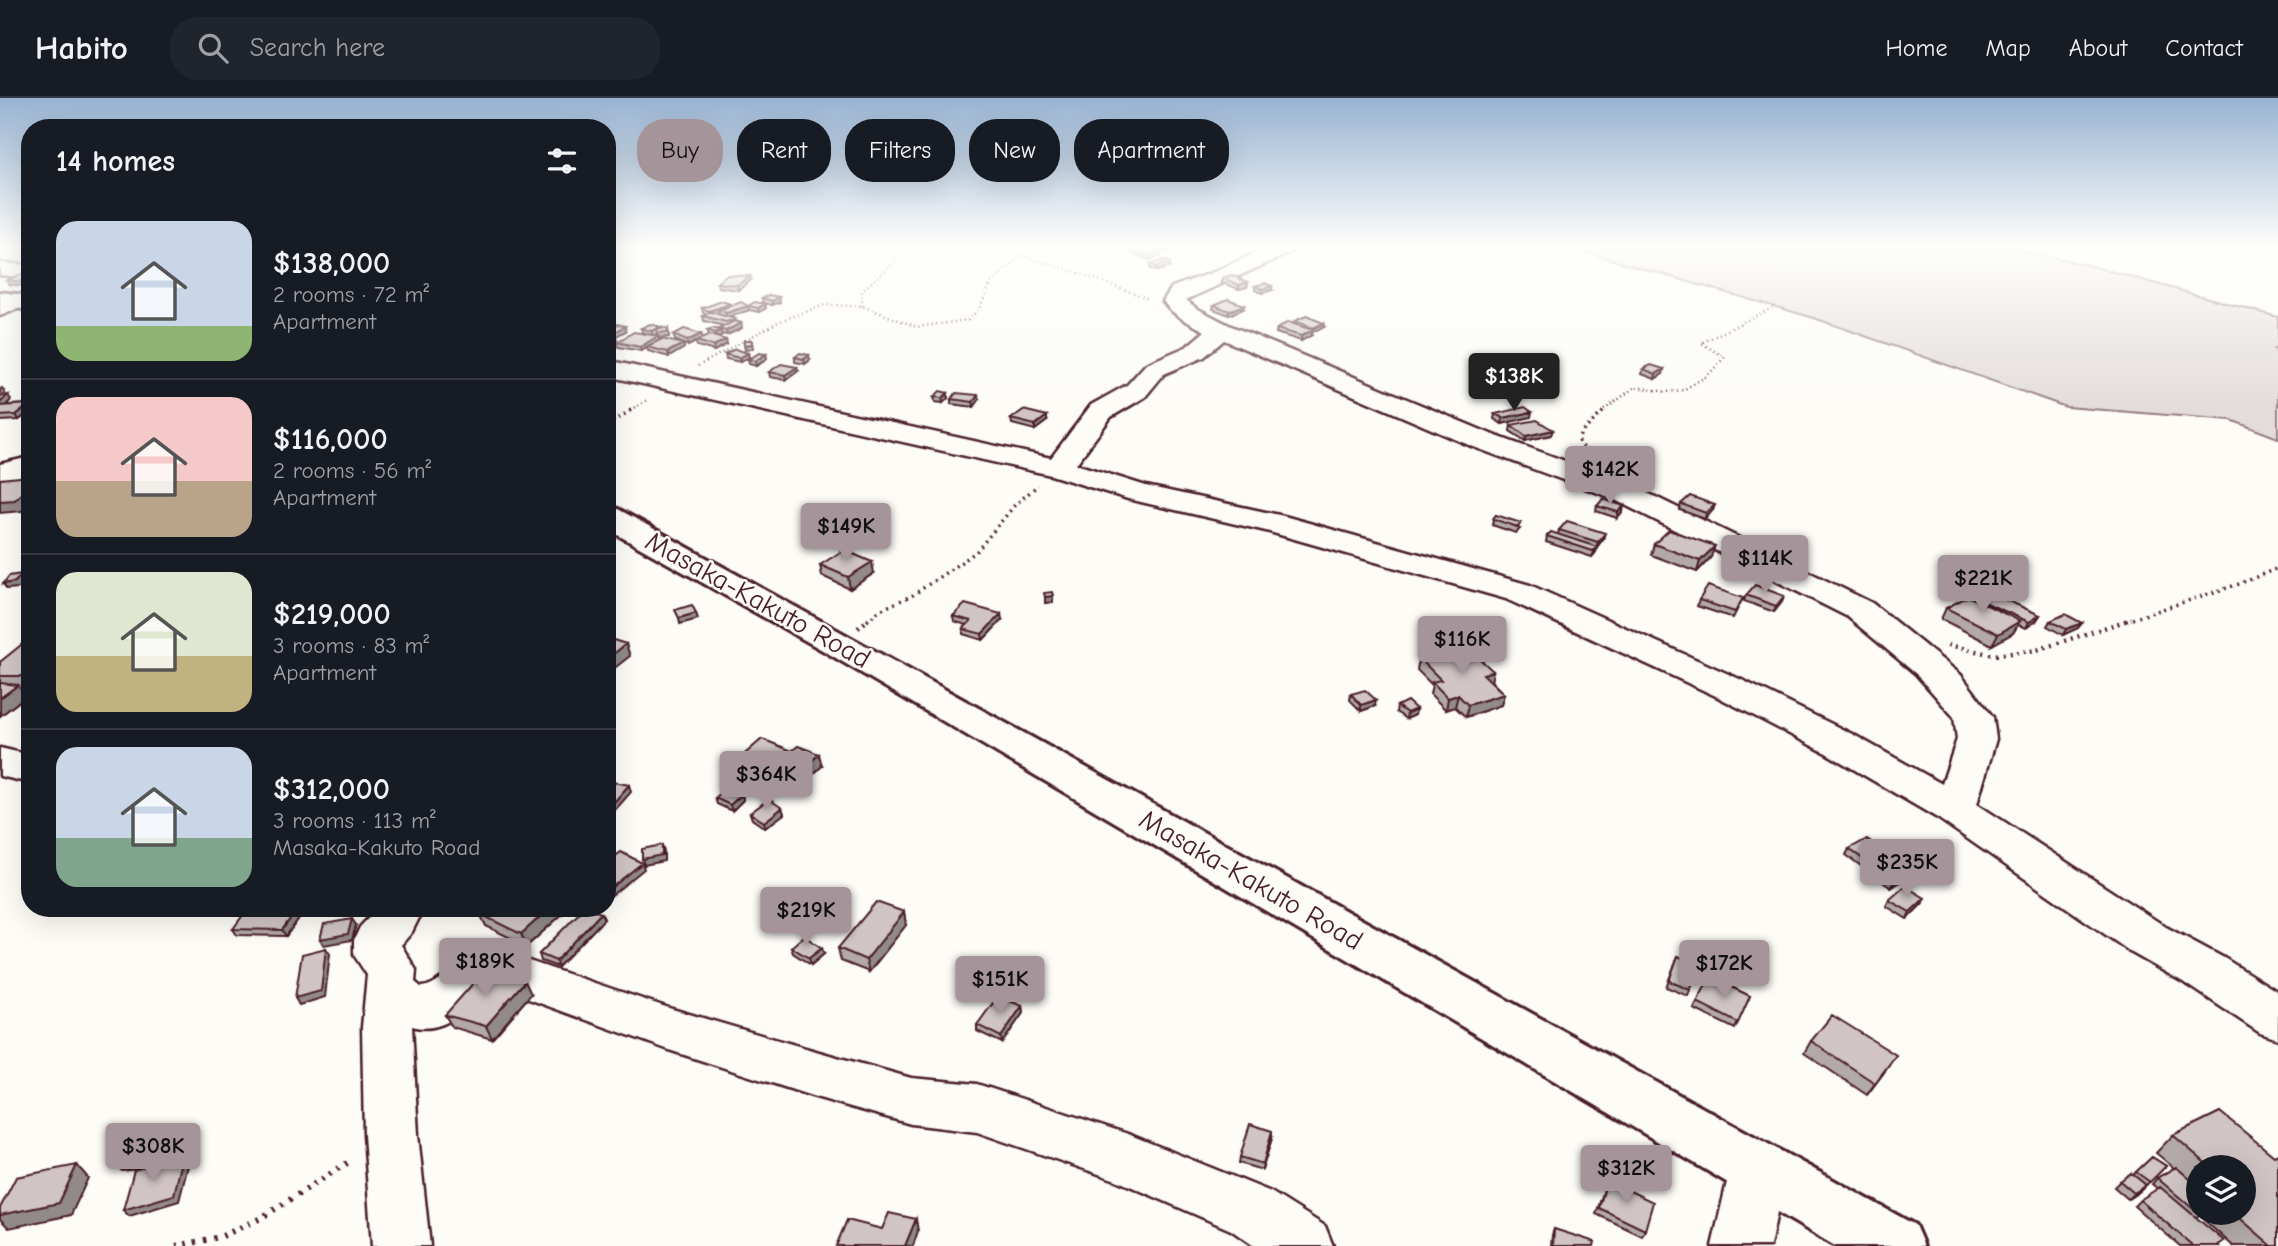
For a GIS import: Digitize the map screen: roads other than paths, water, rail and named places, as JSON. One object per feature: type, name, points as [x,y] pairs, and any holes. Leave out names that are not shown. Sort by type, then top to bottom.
[{"type":"highway","name":"Masaka-Kakuto Road","points":[[616,521],[837,643],[1893,1246]]},
{"type":"street","points":[[1174,301],[1180,308],[1220,330],[1481,440],[1620,491],[1836,597],[1889,631],[1965,701],[1976,720],[1978,734],[1954,809]]},
{"type":"street","points":[[1058,468],[1101,411],[1144,384],[1155,369],[1195,352],[1220,330]]},
{"type":"street","points":[[616,370],[1058,468],[1139,493],[1273,523],[1518,592],[1731,689],[1840,744],[1954,809],[2149,940],[2207,972],[2278,1018]]},
{"type":"street","points":[[0,473],[21,468]]},
{"type":"street","points":[[0,762],[21,767]]},
{"type":"street","points":[[397,917],[377,940],[378,955],[392,970],[387,1027],[391,1135],[401,1246]]},
{"type":"street","points":[[390,989],[406,1003],[421,1009],[445,1002],[484,975],[501,971],[516,975],[672,1030],[812,1073],[911,1101],[976,1108],[1128,1159],[1251,1210],[1304,1246]]},
{"type":"street","points":[[1741,1246],[1758,1169]]}]
